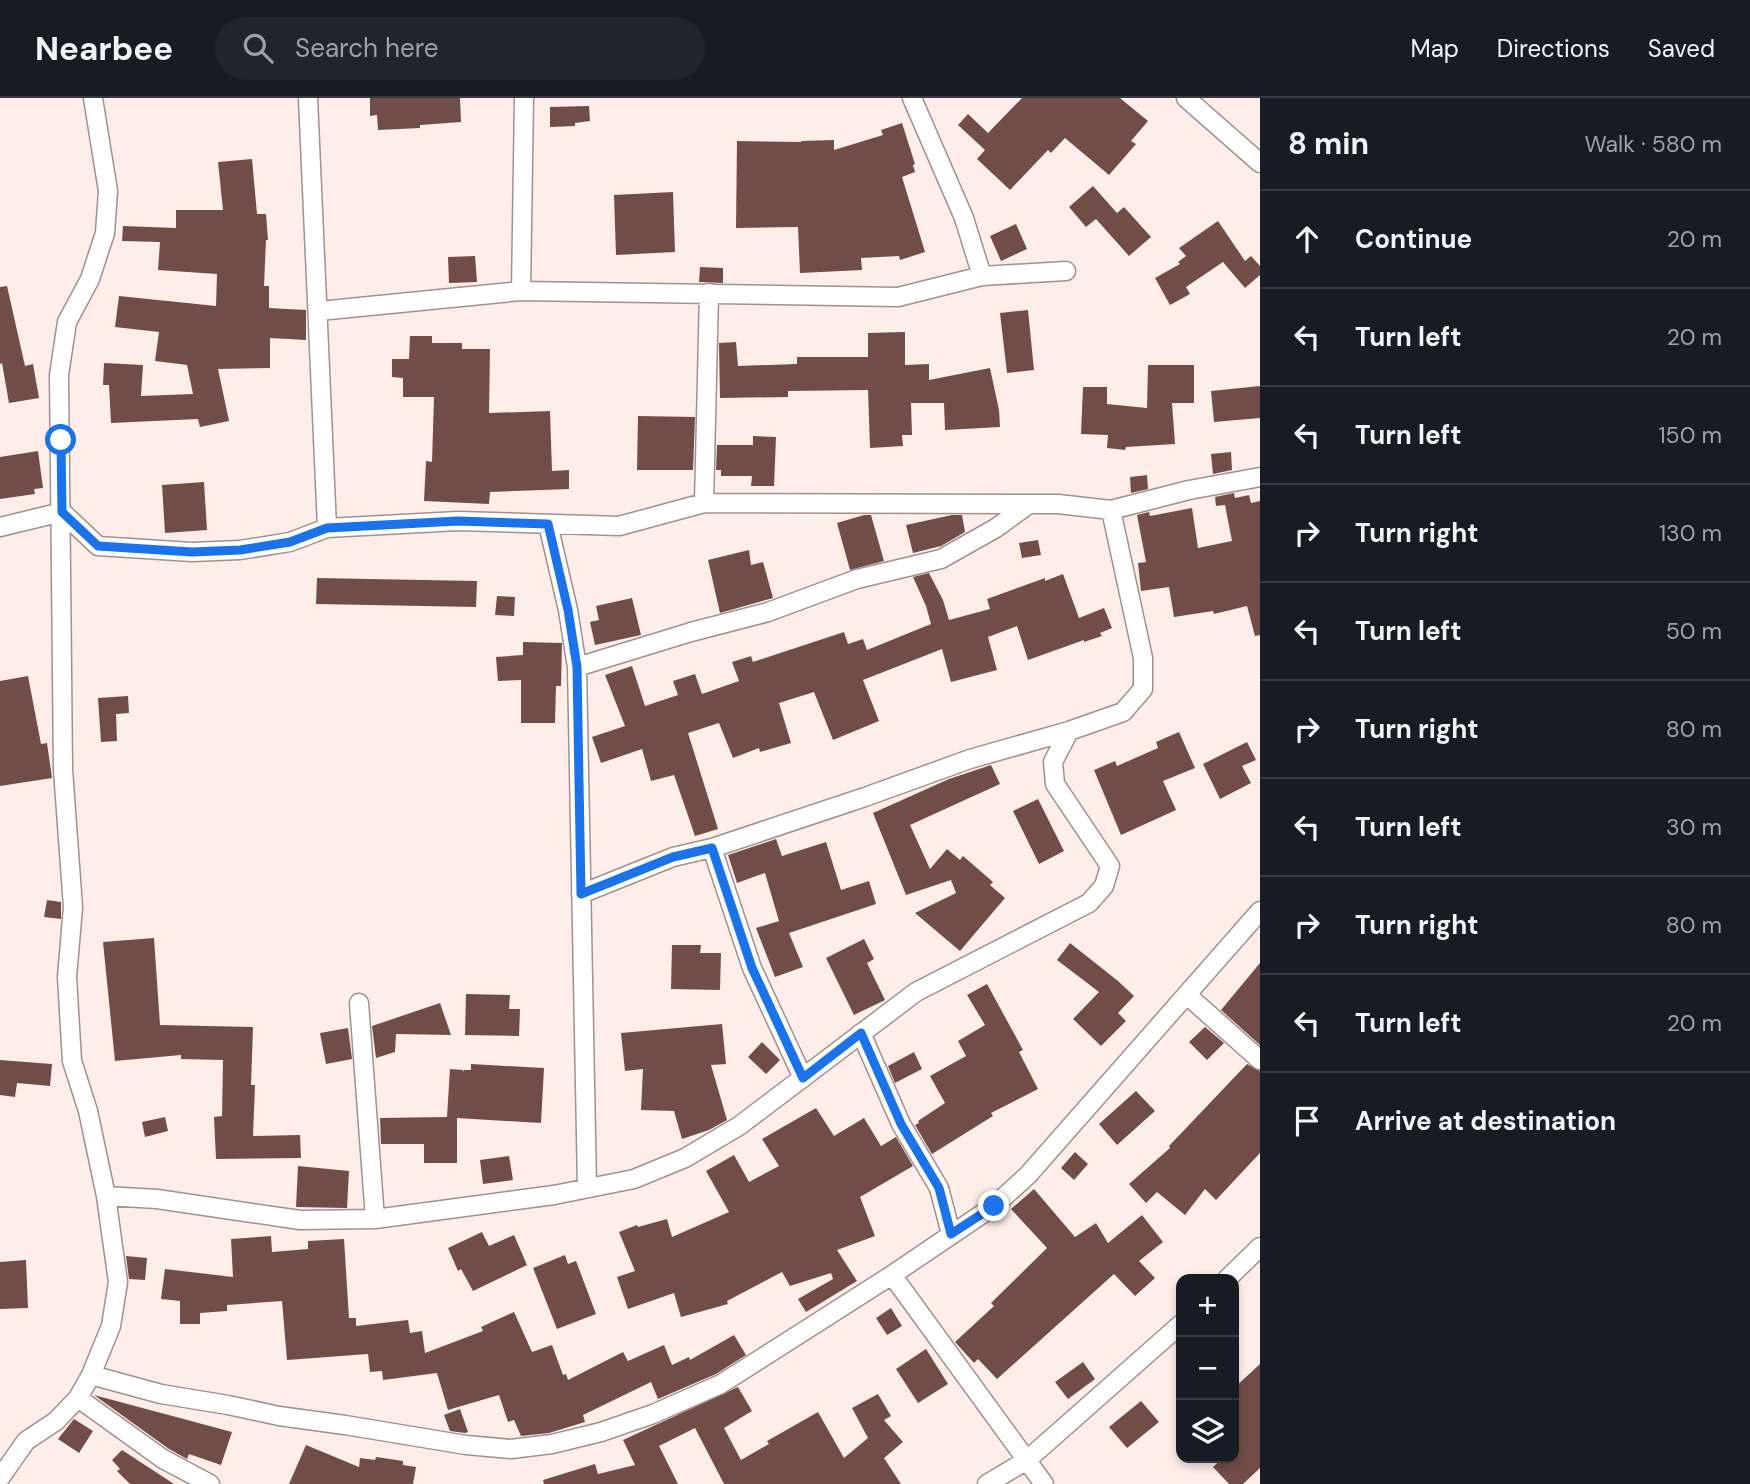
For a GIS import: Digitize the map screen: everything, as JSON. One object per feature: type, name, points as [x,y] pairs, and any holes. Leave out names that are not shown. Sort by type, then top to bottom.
[{"type":"street","points":[[0,1478],[26,1441],[56,1421],[78,1398],[91,1375],[111,1326],[118,1282],[106,1196],[88,1111],[72,1061],[67,989],[73,907],[63,770],[59,375],[68,322],[90,279],[105,233],[108,191],[93,98]]},
{"type":"street","points":[[308,98],[327,528]]},
{"type":"street","points":[[522,291],[524,98]]},
{"type":"street","points":[[912,98],[964,218],[982,276]]},
{"type":"street","points":[[1186,98],[1260,163]]},
{"type":"street","points":[[319,312],[522,291],[898,297],[982,276],[1066,271]]},
{"type":"street","points":[[704,503],[709,293]]},
{"type":"street","points":[[62,512],[98,546],[192,552],[240,550],[290,542],[327,528],[458,521],[619,526],[704,503],[1058,504],[1111,510],[1189,490],[1260,477]]},
{"type":"street","points":[[577,667],[768,612],[857,579],[941,559],[996,528],[1029,504]]},
{"type":"street","points":[[581,894],[673,857],[712,848],[970,759],[1069,731],[1124,712],[1143,689],[1143,658],[1111,510]]},
{"type":"street","points":[[0,527],[62,512]]},
{"type":"street","points":[[548,524],[568,610],[577,667],[587,1188]]},
{"type":"street","points":[[106,1196],[157,1199],[300,1220],[375,1219],[634,1179],[685,1158],[739,1126],[916,992],[1089,903],[1104,886],[1110,866],[1055,784],[1053,762],[1069,731]]},
{"type":"street","points":[[712,848],[752,968],[803,1078]]},
{"type":"street","points":[[91,1375],[161,1394],[466,1446],[511,1449],[552,1444],[601,1432],[653,1414],[721,1384],[994,1206],[1028,1175],[1260,911]]},
{"type":"street","points":[[1187,995],[1260,1060]]},
{"type":"street","points":[[359,1003],[375,1219]]},
{"type":"street","points":[[861,1033],[901,1124],[939,1188],[951,1234]]},
{"type":"street","points":[[1232,1274],[1260,1247]]},
{"type":"street","points":[[892,1275],[1044,1484]]},
{"type":"street","points":[[987,1484],[1027,1460],[1176,1328]]},
{"type":"street","points":[[78,1398],[163,1459],[211,1484]]},
{"type":"building","points":[[370,98],[460,98],[461,122],[378,130],[377,115],[370,116]]},
{"type":"building","points":[[1022,98],[1120,98],[1148,121],[1131,141],[1136,144],[1109,175],[1065,138],[1051,153],[1048,150],[1010,190],[977,159],[985,150],[958,125],[968,114],[988,133]]},
{"type":"building","points":[[589,106],[590,121],[575,123],[575,126],[550,127],[550,107]]},
{"type":"building","points":[[902,123],[915,172],[902,177],[925,252],[900,260],[899,256],[861,258],[862,270],[800,273],[798,227],[736,228],[737,141],[834,140],[834,150],[883,135],[881,130]]},
{"type":"building","points":[[252,159],[257,214],[266,214],[268,240],[264,286],[269,286],[269,308],[306,310],[306,340],[270,338],[270,368],[218,369],[229,421],[200,427],[198,419],[111,423],[109,385],[103,385],[104,363],[143,365],[141,396],[193,394],[187,365],[155,361],[159,332],[115,327],[119,296],[216,306],[217,274],[158,270],[160,242],[122,241],[123,226],[176,228],[176,210],[223,210],[218,162]]},
{"type":"building","points":[[1093,186],[1117,213],[1124,207],[1151,237],[1129,256],[1096,219],[1086,227],[1069,207]]},
{"type":"building","points":[[673,192],[675,252],[616,255],[614,195]]},
{"type":"building","points":[[1218,221],[1245,261],[1251,256],[1260,266],[1260,275],[1245,288],[1223,262],[1186,287],[1190,294],[1170,305],[1155,278],[1180,264],[1178,262],[1186,256],[1179,248]]},
{"type":"building","points":[[1016,224],[1027,249],[1001,261],[990,236]]},
{"type":"building","points":[[475,256],[477,282],[449,283],[448,257]]},
{"type":"building","points":[[700,267],[723,268],[723,283],[699,282]]},
{"type":"building","points":[[7,286],[25,366],[33,364],[39,398],[9,403],[2,363],[0,364],[0,287]]},
{"type":"building","points":[[1028,310],[1034,370],[1007,373],[1000,313]]},
{"type":"building","points":[[905,332],[905,365],[929,364],[929,380],[990,368],[1000,427],[945,430],[944,403],[911,403],[912,435],[902,435],[903,446],[870,448],[868,390],[788,391],[788,397],[720,398],[719,343],[736,342],[738,366],[797,364],[797,357],[868,357],[868,333]]},
{"type":"building","points":[[410,336],[432,336],[432,343],[462,343],[462,349],[490,349],[489,413],[550,411],[552,471],[569,470],[569,489],[490,492],[489,504],[424,501],[426,461],[432,462],[434,397],[403,397],[403,378],[392,377],[392,359],[409,359]]},
{"type":"building","points":[[1148,365],[1194,365],[1194,403],[1172,403],[1175,444],[1126,447],[1125,450],[1107,448],[1108,435],[1081,434],[1083,387],[1107,387],[1107,404],[1147,408]]},
{"type":"building","points":[[1260,386],[1260,418],[1214,422],[1211,391]]},
{"type":"building","points":[[638,416],[695,417],[693,470],[637,470]]},
{"type":"building","points":[[753,436],[776,437],[774,486],[751,486],[752,476],[721,476],[721,470],[716,470],[717,445],[753,445]]},
{"type":"building","points":[[38,451],[43,488],[34,489],[35,494],[0,499],[0,457]]},
{"type":"building","points":[[1231,452],[1232,470],[1213,474],[1211,454]]},
{"type":"building","points":[[1147,475],[1148,489],[1131,493],[1130,477]]},
{"type":"building","points":[[204,482],[207,530],[165,533],[162,485]]},
{"type":"building","points":[[1234,493],[1235,498],[1249,495],[1251,503],[1260,501],[1260,635],[1255,636],[1247,606],[1214,614],[1213,611],[1174,617],[1169,587],[1141,591],[1138,563],[1146,562],[1137,515],[1149,512],[1150,516],[1192,508],[1198,548],[1232,541],[1225,505],[1216,506],[1215,497]]},
{"type":"building","points":[[871,515],[884,561],[850,570],[837,523]]},
{"type":"building","points":[[962,515],[965,532],[941,546],[913,553],[906,525]]},
{"type":"building","points":[[1038,540],[1041,555],[1022,558],[1019,543]]},
{"type":"building","points":[[749,550],[751,565],[763,562],[773,598],[720,613],[708,560]]},
{"type":"building","points":[[929,573],[943,600],[949,620],[990,609],[987,599],[1063,574],[1079,618],[1104,608],[1112,628],[1100,633],[1102,636],[1028,660],[1017,626],[988,637],[997,670],[951,682],[942,649],[863,680],[879,721],[833,740],[814,692],[779,703],[791,743],[760,752],[759,748],[733,758],[719,723],[688,733],[718,829],[695,836],[674,775],[651,781],[642,749],[601,763],[592,737],[625,726],[605,675],[632,666],[645,706],[678,695],[673,681],[695,674],[702,694],[739,681],[732,662],[751,656],[753,662],[844,632],[848,644],[863,639],[867,650],[931,624],[913,577]]},
{"type":"building","points":[[317,578],[477,581],[476,607],[316,604]]},
{"type":"building","points":[[497,596],[515,597],[514,616],[495,615]]},
{"type":"building","points":[[632,598],[641,635],[595,645],[590,622],[599,620],[596,606]]},
{"type":"building","points":[[523,642],[562,643],[561,686],[556,686],[555,723],[521,723],[521,680],[498,681],[496,657],[523,655]]},
{"type":"building","points":[[28,676],[41,744],[47,743],[52,778],[0,786],[0,681]]},
{"type":"building","points":[[128,696],[129,713],[116,714],[117,741],[101,742],[98,698]]},
{"type":"building","points":[[1179,732],[1195,768],[1163,781],[1176,810],[1121,835],[1094,770],[1115,761],[1117,766],[1158,748],[1156,742]]},
{"type":"building","points":[[1247,742],[1256,760],[1242,766],[1251,783],[1220,799],[1203,764]]},
{"type":"building","points":[[991,765],[1000,784],[910,825],[930,869],[947,849],[960,860],[963,856],[993,882],[990,885],[1005,898],[960,951],[915,913],[956,893],[951,880],[906,895],[873,813],[949,779]]},
{"type":"building","points":[[1038,799],[1064,851],[1039,864],[1013,811]]},
{"type":"building","points":[[776,839],[782,856],[826,842],[841,890],[869,881],[876,904],[789,933],[803,967],[775,977],[756,928],[779,921],[765,873],[737,883],[728,855]]},
{"type":"building","points":[[47,900],[61,902],[61,919],[44,917]]},
{"type":"building","points":[[154,938],[160,1025],[253,1027],[253,1136],[300,1135],[301,1158],[216,1159],[214,1117],[222,1116],[223,1060],[181,1059],[181,1055],[115,1061],[103,942]]},
{"type":"building","points":[[864,939],[874,959],[867,963],[885,1000],[854,1015],[826,958]]},
{"type":"building","points":[[1070,943],[1134,996],[1118,1013],[1126,1021],[1101,1046],[1073,1019],[1099,992],[1057,960]]},
{"type":"building","points":[[672,945],[701,945],[700,953],[721,953],[720,990],[671,989]]},
{"type":"building","points":[[1260,963],[1260,1045],[1221,1010]]},
{"type":"building","points":[[987,984],[1023,1050],[1019,1052],[1038,1089],[991,1113],[993,1116],[932,1154],[915,1125],[945,1103],[930,1076],[966,1056],[958,1041],[985,1025],[967,995]]},
{"type":"building","points":[[466,994],[510,995],[509,1009],[520,1009],[519,1036],[465,1035]]},
{"type":"building","points":[[440,1003],[451,1035],[396,1034],[395,1052],[376,1058],[372,1026]]},
{"type":"building","points":[[722,1024],[726,1064],[711,1065],[727,1120],[709,1130],[682,1139],[674,1111],[641,1110],[643,1069],[625,1071],[621,1033]]},
{"type":"building","points":[[1205,1027],[1224,1043],[1207,1060],[1189,1042]]},
{"type":"building","points":[[348,1028],[352,1059],[326,1064],[320,1033]]},
{"type":"building","points":[[762,1042],[780,1060],[766,1074],[748,1057]]},
{"type":"building","points":[[914,1052],[922,1069],[895,1083],[888,1066]]},
{"type":"building","points":[[0,1060],[52,1064],[50,1086],[17,1083],[15,1097],[0,1095]]},
{"type":"building","points":[[471,1064],[544,1068],[541,1123],[457,1118],[457,1163],[424,1163],[424,1144],[381,1144],[380,1118],[447,1117],[450,1069],[464,1072],[471,1070]]},
{"type":"building","points":[[1247,1064],[1260,1071],[1260,1153],[1216,1200],[1205,1189],[1185,1215],[1157,1192],[1146,1203],[1129,1184],[1170,1148]]},
{"type":"building","points":[[1136,1091],[1155,1111],[1117,1145],[1099,1124]]},
{"type":"building","points":[[816,1108],[834,1136],[864,1118],[881,1146],[896,1137],[913,1166],[860,1197],[875,1236],[837,1250],[857,1281],[806,1312],[798,1299],[833,1279],[831,1273],[790,1286],[782,1272],[727,1301],[728,1304],[681,1317],[674,1293],[628,1309],[617,1277],[635,1271],[619,1232],[667,1219],[672,1237],[729,1212],[706,1171],[734,1155],[749,1182],[779,1166],[762,1139]]},
{"type":"building","points":[[165,1117],[168,1131],[145,1137],[142,1122]]},
{"type":"building","points":[[1075,1152],[1088,1164],[1074,1180],[1061,1168]]},
{"type":"building","points":[[509,1156],[513,1180],[483,1184],[480,1160]]},
{"type":"building","points":[[298,1166],[349,1171],[347,1208],[296,1207]]},
{"type":"building","points":[[1034,1189],[1075,1237],[1096,1223],[1108,1243],[1142,1215],[1163,1242],[1139,1261],[1155,1278],[1135,1296],[1114,1274],[997,1379],[978,1359],[974,1363],[955,1342],[994,1306],[991,1303],[1047,1248],[1011,1209]]},
{"type":"building","points":[[482,1232],[489,1246],[514,1235],[527,1265],[473,1291],[461,1269],[458,1271],[448,1248]]},
{"type":"building","points":[[271,1236],[272,1252],[308,1249],[308,1241],[344,1239],[349,1318],[356,1318],[356,1326],[408,1320],[410,1333],[422,1331],[425,1353],[483,1331],[481,1327],[514,1312],[532,1352],[552,1345],[563,1375],[566,1374],[568,1380],[623,1352],[628,1361],[664,1345],[672,1365],[689,1357],[690,1360],[734,1335],[746,1355],[716,1374],[658,1399],[651,1382],[583,1415],[585,1422],[549,1433],[521,1436],[514,1420],[508,1422],[499,1395],[448,1410],[437,1373],[383,1380],[382,1371],[370,1372],[368,1354],[287,1360],[282,1301],[227,1305],[227,1311],[200,1313],[200,1324],[180,1324],[180,1301],[161,1299],[165,1269],[233,1277],[231,1239]]},
{"type":"building","points":[[565,1255],[568,1264],[576,1261],[596,1314],[557,1329],[533,1268]]},
{"type":"building","points":[[126,1256],[147,1258],[145,1280],[129,1279]]},
{"type":"building","points":[[26,1260],[28,1308],[0,1309],[0,1262]]},
{"type":"building","points":[[891,1308],[902,1326],[887,1335],[876,1318]]},
{"type":"building","points":[[926,1349],[948,1384],[918,1403],[896,1369]]},
{"type":"building","points":[[1083,1362],[1095,1379],[1068,1399],[1055,1382]]},
{"type":"building","points":[[1260,1364],[1260,1468],[1243,1484],[1229,1484],[1213,1467],[1217,1463],[1239,1463],[1239,1383]]},
{"type":"building","points":[[738,1387],[752,1411],[724,1428],[741,1460],[769,1444],[767,1441],[818,1412],[844,1458],[868,1438],[852,1408],[878,1394],[891,1416],[884,1420],[903,1442],[884,1458],[901,1484],[724,1484],[695,1428],[659,1446],[678,1484],[544,1484],[543,1480],[595,1464],[598,1474],[635,1465],[623,1440]]},
{"type":"building","points":[[94,1395],[232,1432],[221,1465],[189,1454],[187,1459]]},
{"type":"building","points":[[1141,1401],[1159,1422],[1127,1448],[1109,1427]]},
{"type":"building","points":[[460,1409],[468,1432],[465,1433],[450,1431],[444,1415]]},
{"type":"building","points":[[74,1419],[93,1431],[79,1453],[58,1439]]},
{"type":"building","points":[[306,1445],[359,1467],[360,1458],[375,1460],[376,1457],[403,1461],[403,1465],[416,1467],[413,1484],[289,1484]]},
{"type":"building","points":[[122,1450],[174,1484],[130,1484],[117,1471],[120,1469],[112,1460]]},
{"type":"route","points":[[61,440],[62,512],[98,546],[192,552],[240,550],[290,542],[327,528],[458,521],[548,524],[568,610],[577,667],[581,894],[673,857],[712,848],[752,968],[803,1078],[861,1033],[901,1124],[939,1188],[951,1234],[994,1206]]}]
